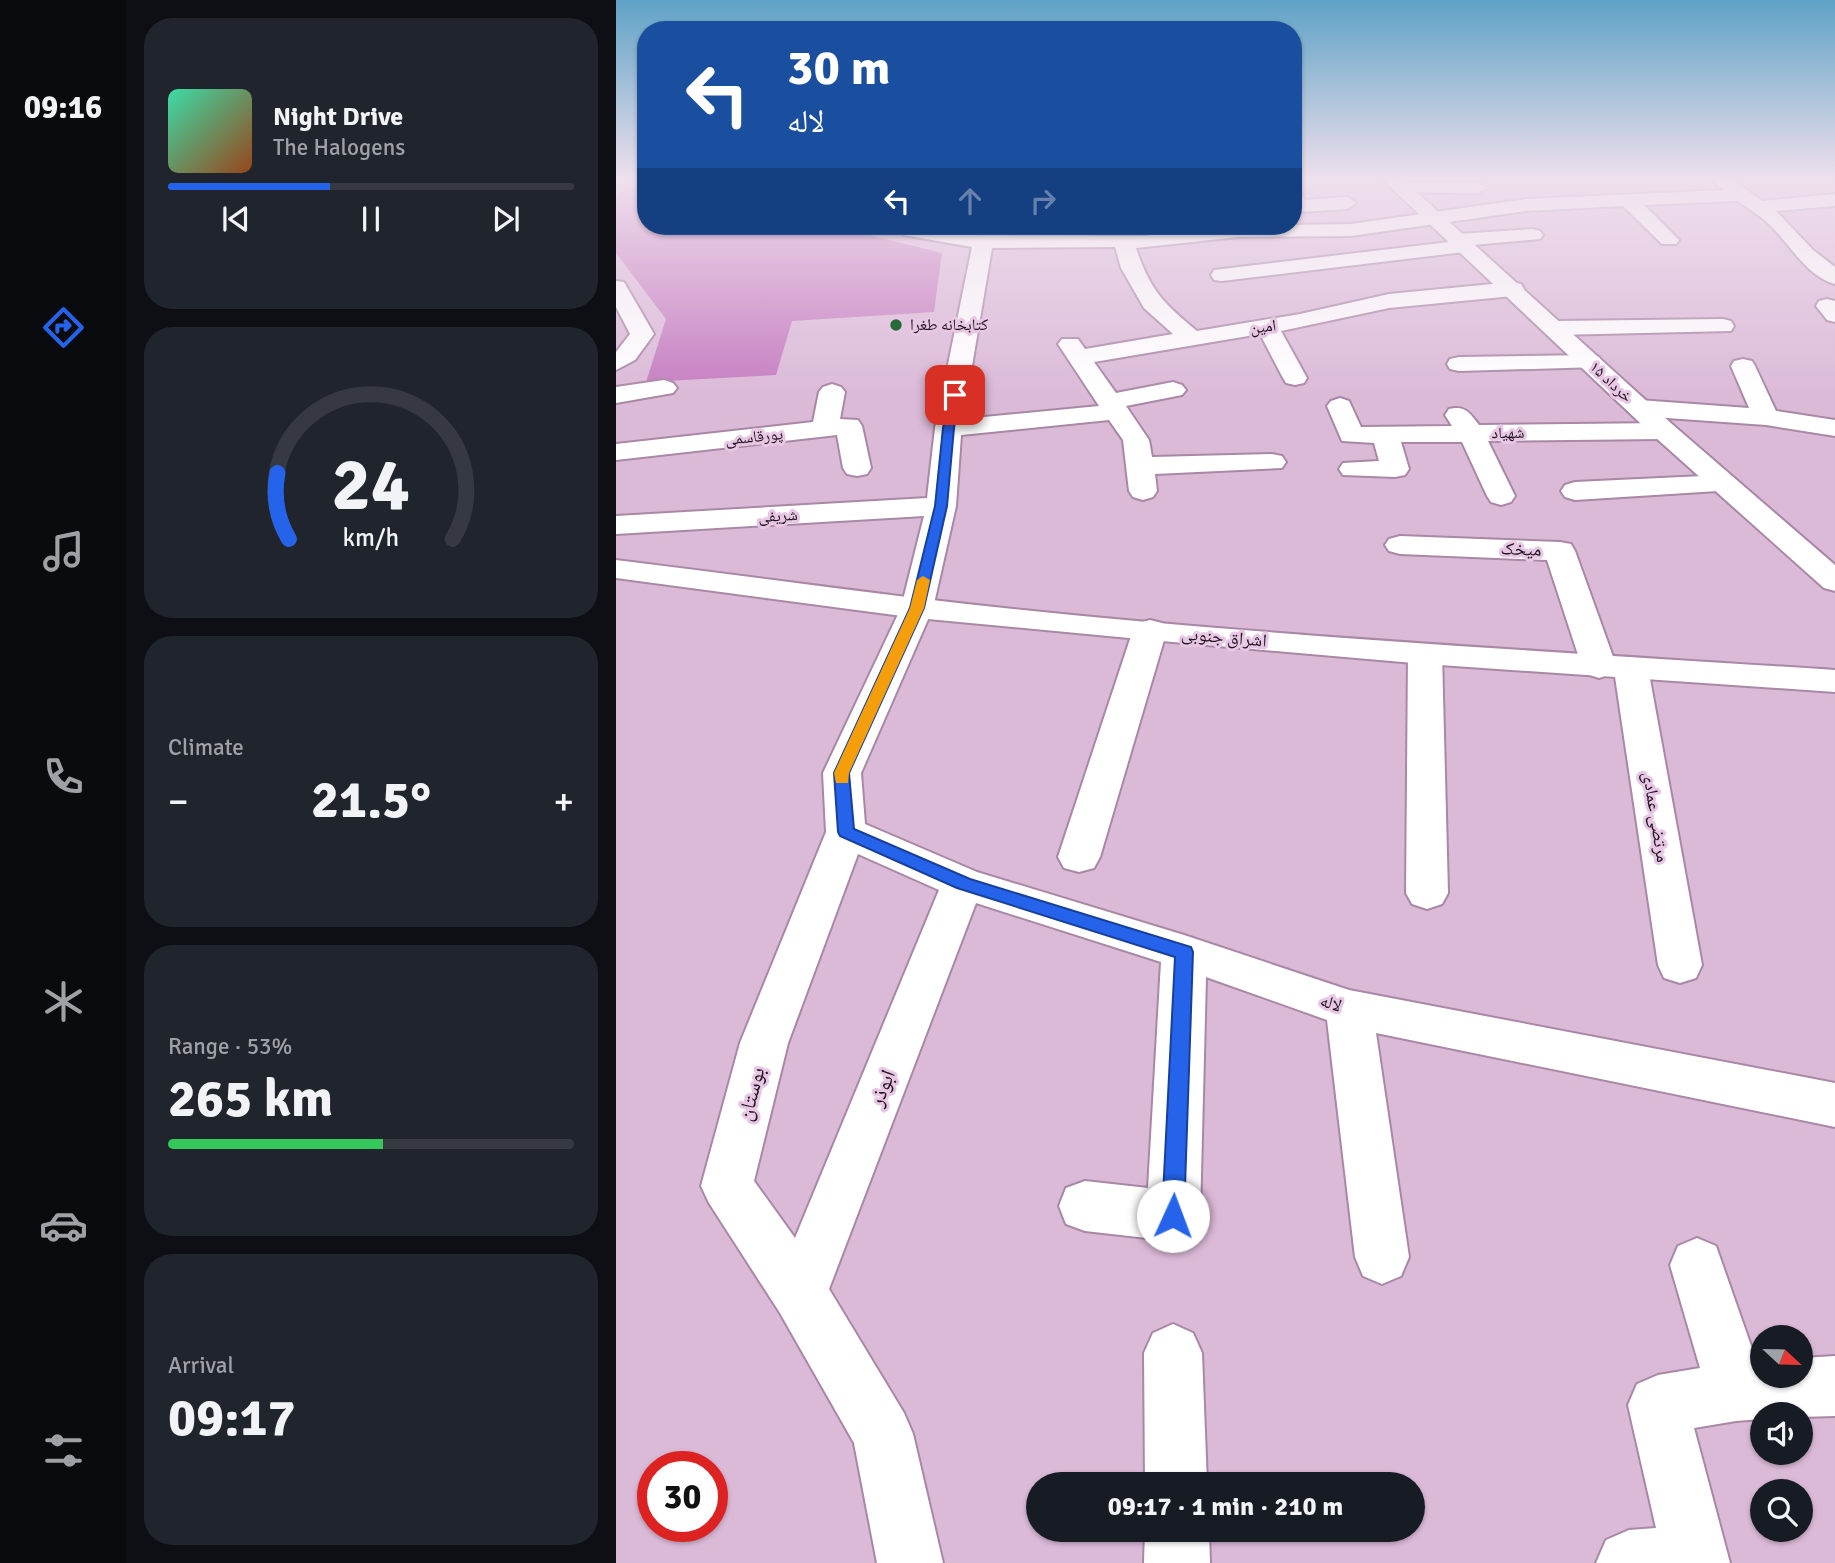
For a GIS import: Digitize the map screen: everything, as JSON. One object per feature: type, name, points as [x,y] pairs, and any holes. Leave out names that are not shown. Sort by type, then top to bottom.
[{"type":"street","name":"بوستان","points":[[910,1563],[883,1434],[800,1293],[727,1185],[764,1043],[846,832],[842,773],[917,608],[941,506],[965,251]]},
{"type":"street","points":[[1131,251],[1132,268],[1155,308],[1192,338]]},
{"type":"street","points":[[1222,275],[1402,251]]},
{"type":"street","name":"۱۵ خرداد","points":[[1470,251],[1664,431],[1830,573]]},
{"type":"street","points":[[1804,251],[1835,279]]},
{"type":"street","points":[[1780,254],[1807,254]]},
{"type":"street","points":[[1808,282],[1835,279]]},
{"type":"street","points":[[616,287],[642,334],[625,344],[627,355],[616,363]]},
{"type":"street","name":"امین","points":[[1272,462],[1141,478],[1136,440],[1074,350],[1192,338],[1394,310],[1513,289]]},
{"type":"street","points":[[1267,326],[1295,378]]},
{"type":"street","points":[[1555,328],[1723,326]]},
{"type":"street","points":[[1459,364],[1590,362]]},
{"type":"street","points":[[1742,366],[1766,417]]},
{"type":"street","points":[[616,395],[664,388]]},
{"type":"street","points":[[948,428],[1113,407],[1176,390]]},
{"type":"street","points":[[825,429],[832,392]]},
{"type":"street","name":"شهیاد","points":[[1340,406],[1351,435],[1471,433],[1512,423],[1664,431]]},
{"type":"street","points":[[1639,408],[1766,417],[1808,426],[1835,428]]},
{"type":"street","points":[[1455,410],[1471,433],[1501,496]]},
{"type":"street","name":"پورقاسمی","points":[[616,452],[849,426],[857,468]]},
{"type":"street","points":[[1353,469],[1395,469],[1385,434]]},
{"type":"street","points":[[1575,491],[1724,484]]},
{"type":"street","name":"شریفی","points":[[616,525],[941,506]]},
{"type":"street","name":"میخک","points":[[1401,545],[1560,551],[1615,668]]},
{"type":"street","name":"اشراق جنوبی","points":[[616,569],[917,608],[1150,630],[1425,654],[1835,681]]},
{"type":"street","points":[[1079,857],[1150,630]]},
{"type":"street","points":[[1425,654],[1427,893]]},
{"type":"street","name":"مرتضی عمادی","points":[[1615,668],[1680,965]]},
{"type":"street","name":"لاله","points":[[846,832],[963,883],[1184,952],[1349,1009],[1835,1105]]},
{"type":"street","name":"ابوذر","points":[[800,1293],[963,883]]},
{"type":"street","points":[[1085,1206],[1173,1216],[1184,952]]},
{"type":"street","points":[[1349,1009],[1382,1257]]},
{"type":"street","points":[[1697,1265],[1736,1391]]},
{"type":"street","points":[[1173,1353],[1176,1472]]},
{"type":"street","points":[[1629,1563],[1696,1559],[1658,1405],[1736,1391],[1835,1386]]},
{"type":"street","points":[[1177,1542],[1177,1563]]},
{"type":"shaded area","points":[[616,253],[942,253],[934,312],[792,321],[776,375],[646,382],[666,319]]},
{"type":"slow traffic","points":[[842,779],[842,773],[917,608],[923,580]]},
{"type":"place","name":"کتابخانه طغرا","points":[[896,325]]},
{"type":"route","points":[[955,395],[948,428],[941,506],[917,608],[842,773],[846,832],[963,883],[1184,952],[1173,1216]]}]
